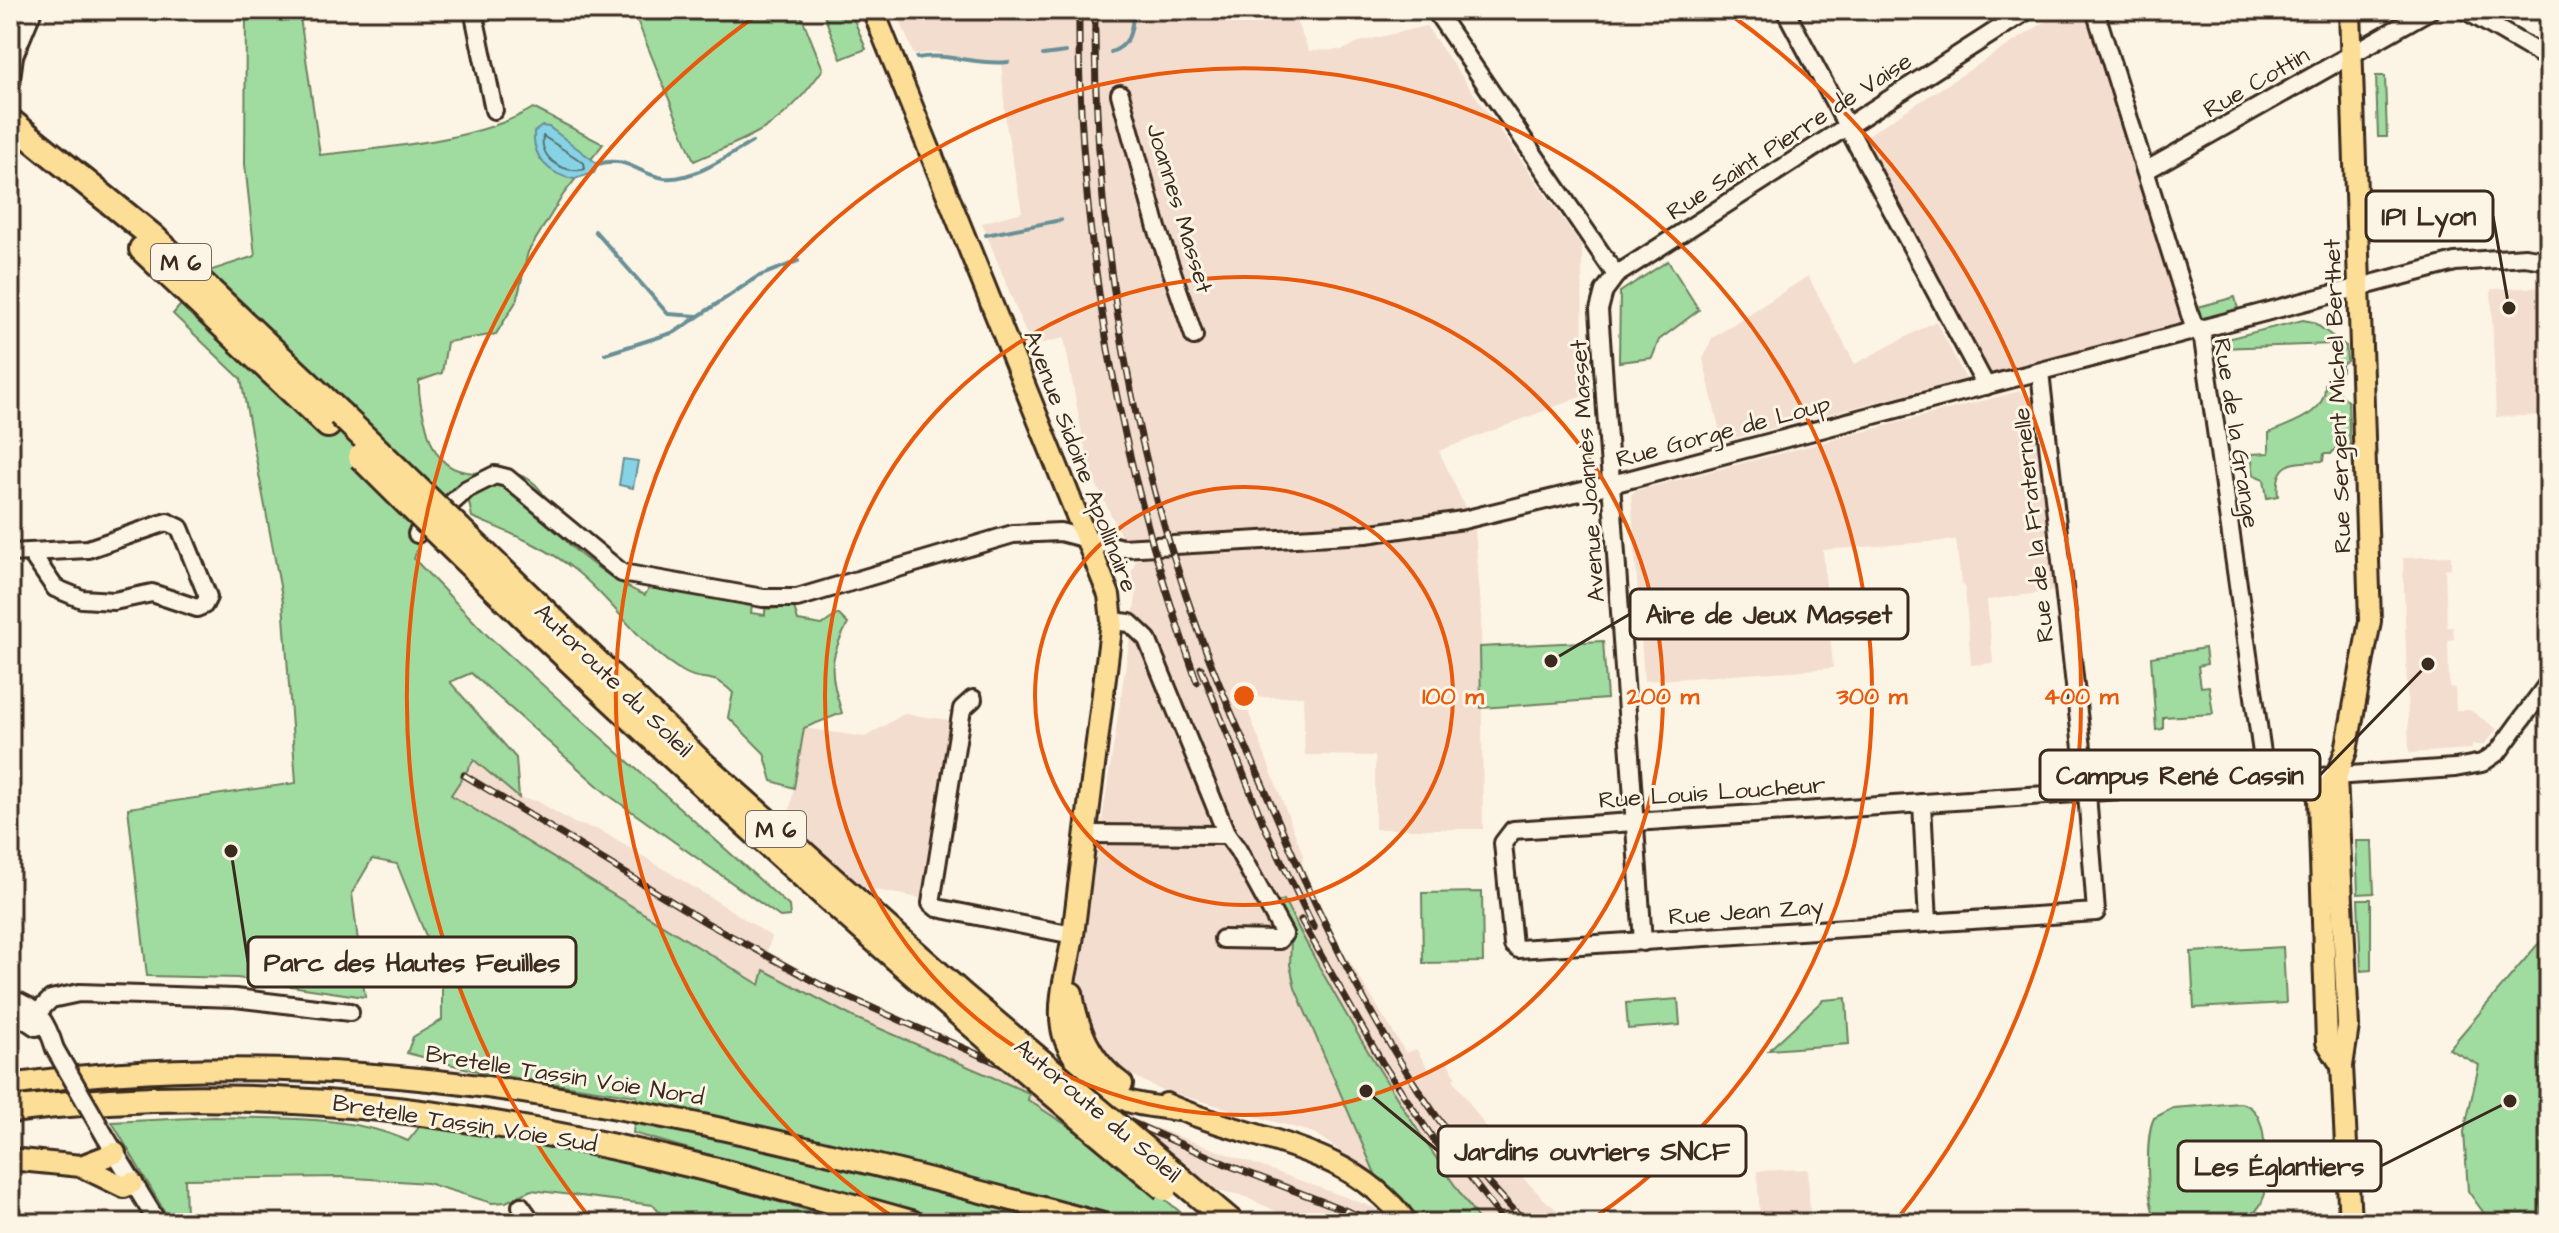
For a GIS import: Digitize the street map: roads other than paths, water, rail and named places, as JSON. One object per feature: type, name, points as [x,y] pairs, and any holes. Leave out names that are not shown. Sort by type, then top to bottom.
[{"type":"highway","name":"Autoroute du Soleil","points":[[10,121],[152,236],[243,317],[506,602],[689,775],[951,1008],[1207,1223]]},
{"type":"highway","name":"Autoroute du Soleil","points":[[10,141],[145,251],[334,419],[700,762],[963,996],[1232,1223]]},
{"type":"highway","name":"Bretelle Tassin Voie Sud","points":[[10,1110],[106,1100],[196,1097],[391,1107],[607,1144],[911,1223]]},
{"type":"main road","name":"Avenue Sidoine Apollinaire","points":[[873,10],[1109,595],[1112,621],[1072,944],[1064,975],[1062,1027],[1082,1067],[1103,1087],[1129,1101],[1177,1110],[1328,1159],[1391,1206],[1407,1223]]},
{"type":"main road","name":"Rue Sergent Michel Berthet","points":[[2350,10],[2370,621],[2346,751],[2336,777],[2348,1026],[2342,1066],[2350,1223]]},
{"type":"main road","name":"Bretelle Tassin Voie Nord","points":[[10,1085],[140,1071],[266,1067],[432,1078],[664,1115],[809,1148],[1100,1223]]},
{"type":"main road","points":[[81,1166],[110,1145]]},
{"type":"main road","points":[[10,1159],[81,1166],[124,1187],[132,1183]]},
{"type":"street","points":[[11,82],[14,56],[33,10]]},
{"type":"street","points":[[473,10],[494,110]]},
{"type":"street","points":[[1785,10],[1986,386]]},
{"type":"street","name":"Rue Saint Pierre de Vaise","points":[[1616,275],[2028,10]]},
{"type":"street","name":"Rue de la Grange","points":[[2095,10],[2197,331],[2203,339],[2266,781]]},
{"type":"street","name":"Rue Cottin","points":[[2147,170],[2430,10]]},
{"type":"street","points":[[2465,10],[2549,59]]},
{"type":"street","points":[[1438,11],[1616,275]]},
{"type":"street","name":"Joannes Masset","points":[[1120,94],[1157,228],[1194,336]]},
{"type":"street","name":"Rue Gorge de Loup","points":[[417,534],[467,489],[495,475],[507,478],[622,573],[763,598],[797,598],[839,588],[1013,534],[1060,532],[1122,548],[1366,534],[1463,520],[1612,484],[2360,290],[2455,262],[2525,257],[2549,261]]},
{"type":"street","name":"Avenue Joannès Masset","points":[[1616,275],[1604,291],[1599,310],[1643,942]]},
{"type":"street","name":"Rue de la Fraternelle","points":[[2040,372],[2087,793],[2096,912]]},
{"type":"street","points":[[10,553],[88,549],[167,522],[180,528],[208,597],[204,605],[197,608],[152,593],[114,601],[82,599],[55,588],[31,553]]},
{"type":"street","points":[[1112,621],[1130,623],[1147,639],[1227,835],[1284,934],[1279,940],[1223,939]]},
{"type":"street","name":"Rue Louis Loucheur","points":[[1506,835],[1513,830],[1636,821],[2455,768],[2482,763],[2498,752],[2549,682]]},
{"type":"street","points":[[973,699],[962,709],[931,903],[937,908],[1072,944]]},
{"type":"street","points":[[1922,803],[1928,923]]},
{"type":"street","points":[[1086,834],[1227,835]]},
{"type":"street","name":"Rue Jean Zay","points":[[1506,835],[1503,843],[1513,945],[1518,949],[2096,912]]},
{"type":"street","points":[[34,1016],[63,994],[79,993],[235,998],[350,1012]]},
{"type":"street","points":[[10,999],[49,1030],[55,1049],[149,1216],[158,1223]]},
{"type":"street","points":[[10,1010],[34,1016]]},
{"type":"street","points":[[521,1206],[533,1223]]},
{"type":"water","points":[[542,126],[549,127],[598,164],[594,173],[574,179],[550,169],[539,157],[534,141],[534,132]]},
{"type":"water","points":[[623,459],[638,461],[633,488],[619,485]]},
{"type":"waterway","points":[[1111,52],[1127,40],[1134,10]]},
{"type":"waterway","points":[[1043,55],[1066,52]]},
{"type":"waterway","points":[[917,58],[1008,62]]},
{"type":"waterway","points":[[598,164],[625,163],[655,176],[675,178],[710,166],[752,142]]},
{"type":"waterway","points":[[986,235],[1061,220]]},
{"type":"waterway","points":[[595,231],[668,314],[698,316]]},
{"type":"waterway","points":[[605,354],[675,332],[757,277],[798,261]]},
{"type":"railway","points":[[1079,10],[1080,96],[1086,181],[1108,351],[1146,519],[1197,682]]},
{"type":"railway","points":[[1095,10],[1100,158],[1116,306],[1145,453],[1196,624],[1304,879],[1356,985],[1417,1088],[1452,1137],[1488,1182],[1527,1223]]},
{"type":"railway","points":[[1201,668],[1263,823],[1314,928]]},
{"type":"railway","points":[[464,775],[707,923],[823,986],[1228,1165],[1378,1223]]},
{"type":"railway","points":[[1301,920],[1383,1064],[1444,1155]]},
{"type":"railway","points":[[1442,1140],[1505,1223]]},
{"type":"place","name":"IPI Lyon","points":[[2509,308]]},
{"type":"place","name":"Aire de Jeux Masset","points":[[1551,661]]},
{"type":"place","name":"Campus René Cassin","points":[[2428,664]]},
{"type":"place","name":"Parc des Hautes Feuilles","points":[[231,851]]},
{"type":"place","name":"Jardins ouvriers SNCF","points":[[1366,1091]]},
{"type":"place","name":"Les Églantiers","points":[[2510,1101]]}]
